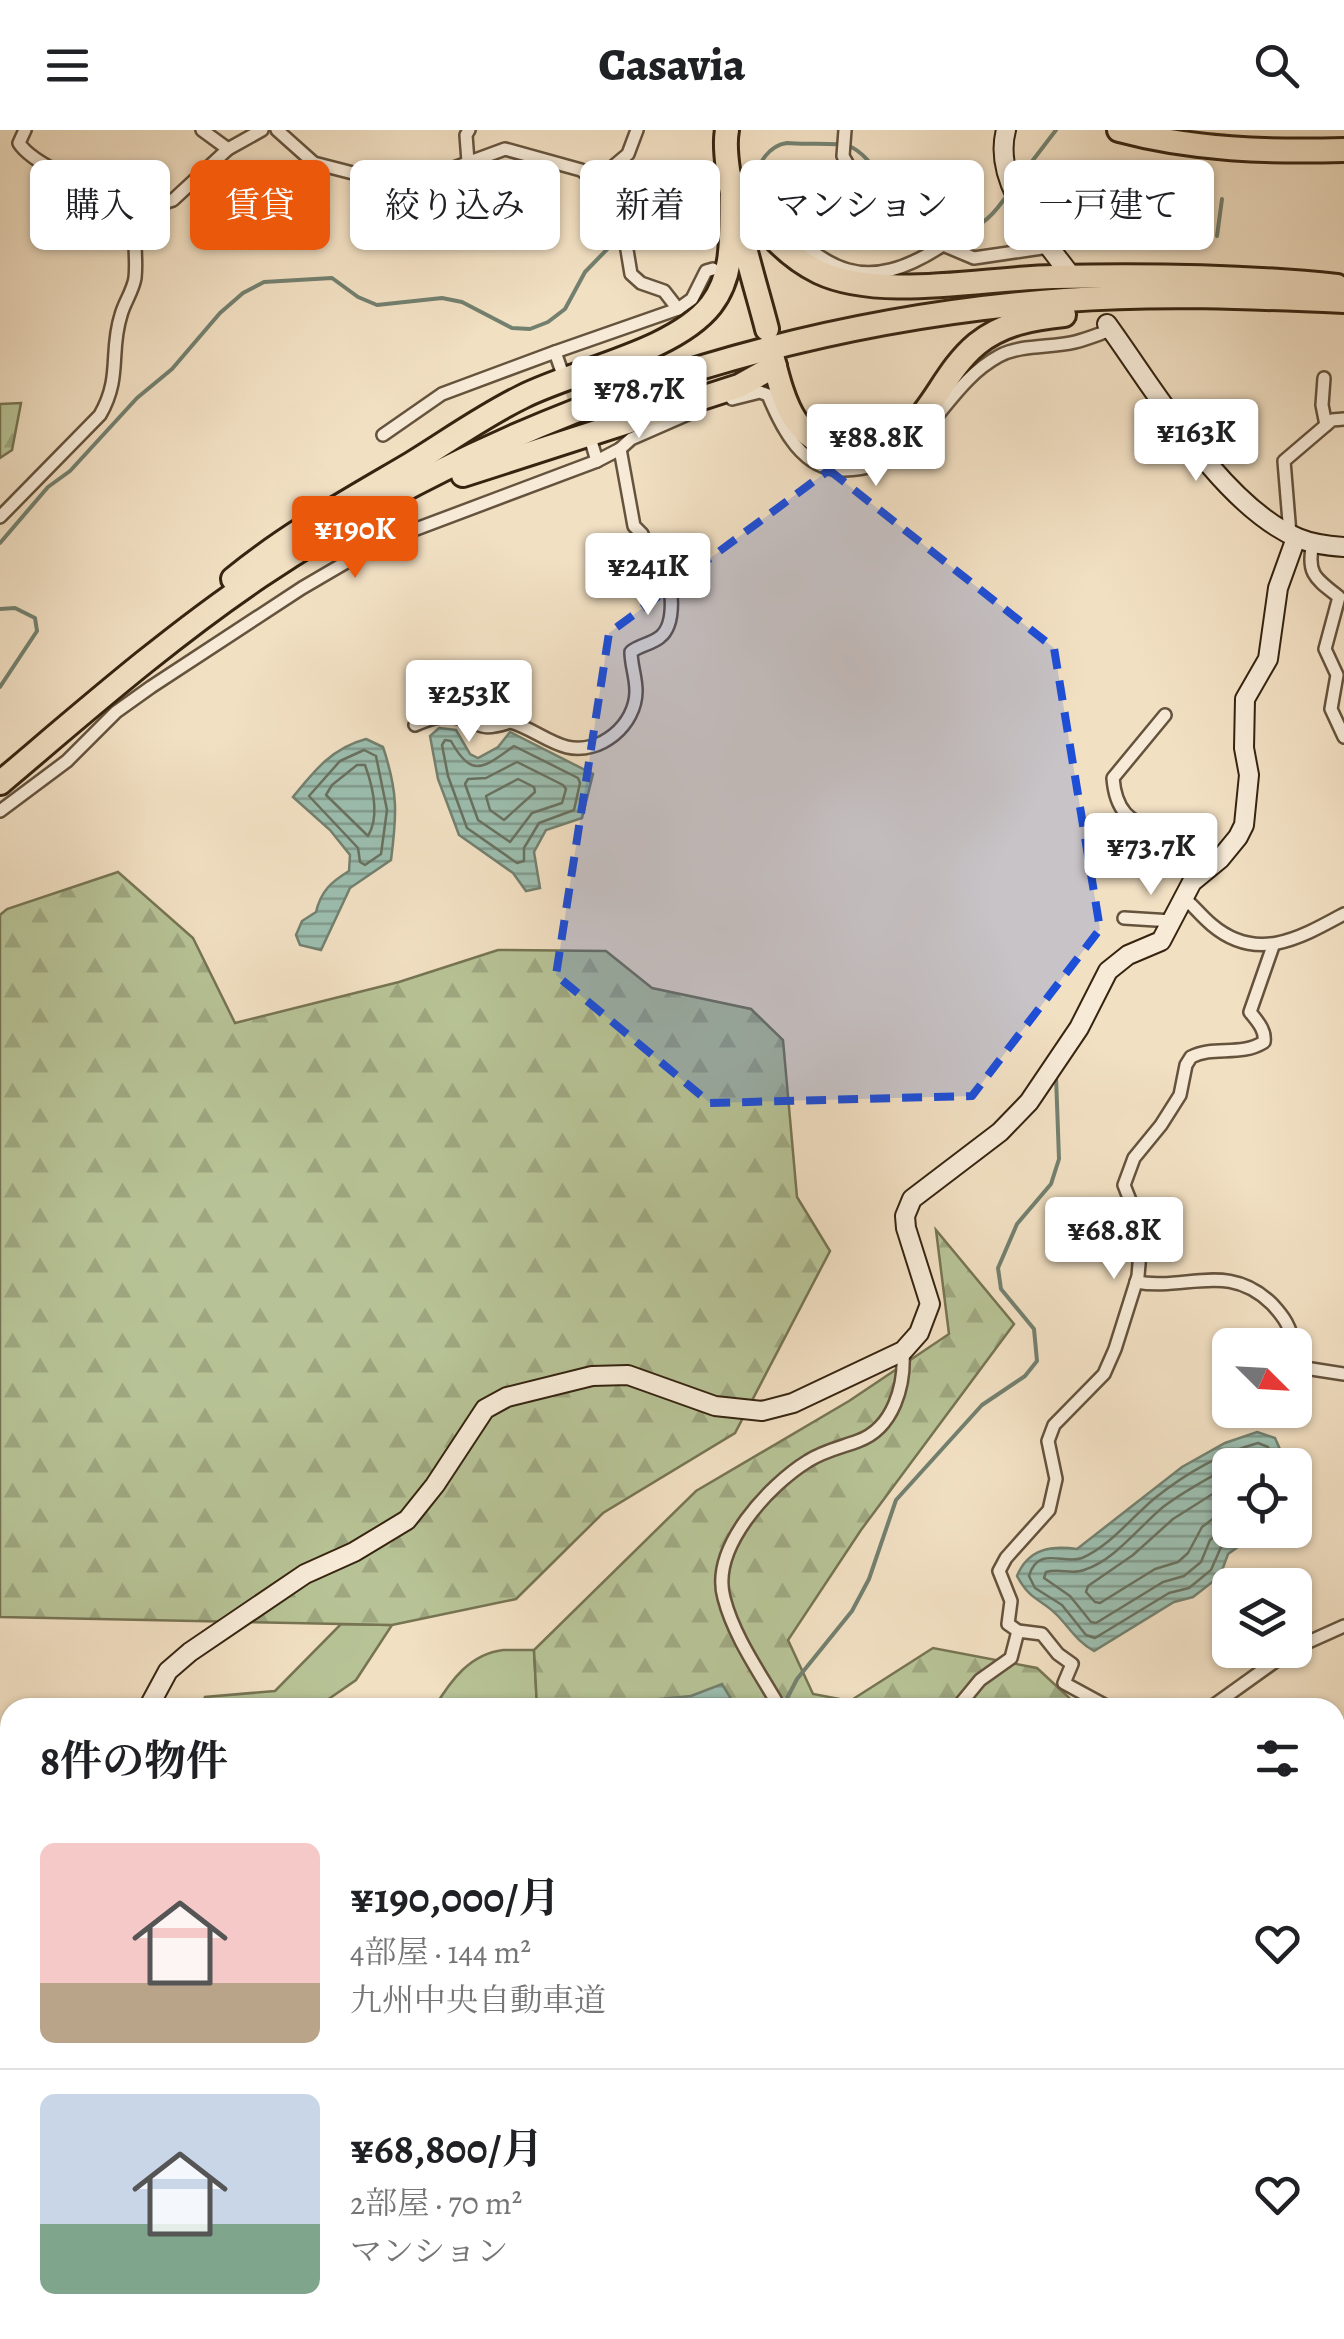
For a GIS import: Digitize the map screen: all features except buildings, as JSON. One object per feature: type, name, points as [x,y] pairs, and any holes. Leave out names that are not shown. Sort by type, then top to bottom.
[{"type":"highway","points":[[727,130],[724,141],[731,181],[767,330]]},
{"type":"highway","points":[[1119,130],[1202,147],[1286,152],[1344,150]]},
{"type":"highway","points":[[731,181],[753,214],[795,258],[850,283],[882,288],[983,280],[1144,276],[1288,281],[1340,294]]},
{"type":"highway","points":[[0,771],[264,554],[522,397],[660,342],[690,324],[712,304],[725,280],[730,250],[731,181]]},
{"type":"highway","points":[[189,615],[331,520],[448,453],[582,396],[751,341],[926,305],[1116,285],[1340,294]]},
{"type":"highway","points":[[78,717],[274,579],[364,522],[418,494],[508,458],[739,386],[774,361],[793,418],[809,436],[827,447],[850,453],[874,451],[912,428],[960,360],[979,342],[1007,326],[1042,317],[1340,294]]},
{"type":"highway","points":[[0,783],[202,618],[320,538],[466,458],[595,403],[796,342],[867,325],[952,312],[1124,297],[1340,294]]},
{"type":"street","points":[[25,130],[19,143],[39,160]]},
{"type":"street","points":[[202,130],[228,149]]},
{"type":"street","points":[[170,201],[228,149],[262,130]]},
{"type":"street","points":[[277,130],[314,163],[350,172]]},
{"type":"street","points":[[468,160],[469,130]]},
{"type":"street","points":[[621,160],[628,154],[637,130]]},
{"type":"street","points":[[1004,160],[1006,130]]},
{"type":"street","points":[[844,160],[845,132]]},
{"type":"street","points":[[473,160],[505,148],[546,160]]},
{"type":"street","points":[[0,516],[100,415],[110,398],[115,382],[119,319],[135,280],[134,250]]},
{"type":"street","points":[[627,250],[629,269],[636,280],[664,291],[678,309]]},
{"type":"street","points":[[812,250],[855,273],[874,275],[898,271],[936,250]]},
{"type":"street","points":[[953,250],[974,258],[1029,250]]},
{"type":"street","points":[[1051,250],[1068,273]]},
{"type":"street","points":[[383,435],[442,394],[678,309],[692,299],[706,271],[714,268]]},
{"type":"street","points":[[0,811],[67,761],[116,712],[151,687],[302,588],[379,543],[597,461],[630,439],[708,405],[760,392],[768,395],[778,421],[808,460],[835,470],[870,470],[889,461],[926,431],[970,378],[1002,355],[1073,343],[1109,327],[1191,441],[1228,484],[1266,519],[1299,538],[1344,547]]},
{"type":"street","points":[[555,352],[562,372]]},
{"type":"street","points":[[1324,378],[1322,406],[1326,425]]},
{"type":"street","points":[[1344,419],[1332,420],[1284,461],[1299,538],[1316,579],[1339,597],[1326,649],[1337,674],[1332,709],[1344,737]]},
{"type":"street","points":[[591,442],[597,461]]},
{"type":"street","points":[[415,725],[432,718],[455,717],[490,728],[510,722],[566,747],[595,748],[616,733],[632,712],[636,693],[630,652],[661,637],[668,623],[670,598],[664,566],[652,565],[642,534],[634,526],[620,449]]},
{"type":"street","points":[[153,1698],[168,1670],[190,1652],[305,1574],[354,1552],[407,1520],[485,1409],[507,1396],[592,1376],[628,1375],[690,1399],[762,1411],[793,1403],[902,1350],[919,1334],[930,1304],[906,1228],[908,1206],[918,1194],[1000,1132],[1030,1102],[1079,1028],[1108,971],[1128,955],[1155,945],[1164,937],[1192,882],[1232,847],[1244,824],[1249,774],[1244,748],[1245,699],[1268,659],[1278,588],[1299,538]]},
{"type":"street","points":[[1164,715],[1113,778],[1114,795],[1127,819],[1182,849],[1200,875]]},
{"type":"street","points":[[1183,897],[1227,936],[1246,944],[1274,946],[1310,934],[1344,914]]},
{"type":"street","points":[[1124,918],[1172,921]]},
{"type":"street","points":[[1092,1698],[1064,1683],[1072,1664],[1042,1634],[1018,1631],[1008,1624],[1011,1601],[999,1571],[1049,1510],[1056,1479],[1048,1448],[1050,1433],[1059,1418],[1104,1374],[1136,1282],[1140,1252],[1133,1208],[1124,1185],[1128,1171],[1173,1109],[1191,1057],[1200,1052],[1236,1053],[1264,1042],[1265,1036],[1250,1012],[1274,946]]},
{"type":"street","points":[[1136,1282],[1216,1278],[1256,1289],[1290,1328]]},
{"type":"street","points":[[774,1698],[723,1597],[720,1575],[724,1559],[744,1522],[782,1479],[813,1457],[862,1440],[888,1418],[898,1394],[902,1350]]},
{"type":"street","points":[[1312,1369],[1344,1374]]},
{"type":"street","points":[[1312,1640],[1344,1626]]},
{"type":"street","points":[[965,1698],[980,1680],[1011,1658],[1018,1631]]},
{"type":"street","points":[[1224,1698],[1266,1668]]},
{"type":"highlighted area","points":[[829,470],[1054,648],[1100,929],[972,1096],[710,1103],[556,975],[609,633]]},
{"type":"green space","points":[[21,403],[12,450],[0,458],[0,404]]},
{"type":"green space","points":[[118,872],[193,938],[235,1023],[399,982],[498,950],[606,951],[652,988],[751,1009],[783,1040],[797,1197],[830,1251],[735,1433],[603,1513],[516,1599],[392,1625],[0,1617],[0,915],[7,909]]},
{"type":"green space","points":[[936,1230],[1014,1324],[861,1530],[788,1640],[813,1694],[834,1698],[537,1698],[534,1650],[696,1491],[849,1401],[949,1334]]},
{"type":"green space","points":[[341,1624],[392,1625],[356,1680],[330,1698],[205,1698],[275,1691]]},
{"type":"green space","points":[[933,1648],[1037,1668],[1069,1698],[855,1698]]},
{"type":"green space","points":[[534,1650],[537,1698],[441,1698],[471,1663],[491,1652]]},
{"type":"water","points":[[439,728],[456,730],[470,754],[478,758],[498,747],[510,732],[593,774],[582,818],[546,830],[534,852],[540,888],[526,891],[513,873],[459,835],[438,779],[430,736]]},
{"type":"water","points":[[366,739],[383,747],[394,790],[391,860],[350,888],[321,950],[300,945],[296,935],[302,921],[316,912],[328,888],[349,871],[350,855],[330,830],[293,797],[333,754]]},
{"type":"water","points":[[1257,1432],[1275,1438],[1279,1448],[1216,1448]]},
{"type":"water","points":[[1212,1450],[1212,1548],[1236,1548],[1228,1554],[1223,1568],[1212,1568],[1212,1582],[1193,1597],[1174,1602],[1094,1651],[1032,1595],[1017,1576],[1027,1560],[1041,1551],[1077,1549],[1182,1467]]},
{"type":"water","points":[[722,1684],[731,1698],[670,1698],[691,1696]]},
{"type":"waterway","points":[[1033,160],[1056,130]]},
{"type":"waterway","points":[[763,160],[772,149],[787,143],[849,146],[867,160]]},
{"type":"waterway","points":[[984,221],[1004,199]]},
{"type":"waterway","points":[[1217,236],[1222,199]]},
{"type":"waterway","points":[[0,543],[48,487],[70,471],[137,398],[172,369],[220,313],[243,293],[264,282],[332,278],[377,305],[442,298],[462,302],[512,328],[530,329],[565,309],[585,272],[606,250]]},
{"type":"waterway","points":[[0,609],[15,608],[35,618],[37,631],[0,687]]},
{"type":"waterway","points":[[787,1698],[797,1679],[852,1611],[869,1579],[896,1500],[982,1405],[1025,1376],[1037,1361],[1034,1329],[1001,1289],[998,1268],[1017,1224],[1051,1184],[1059,1159],[1056,1076]]},
{"type":"tunnel","points":[[564,376],[590,438]]}]
